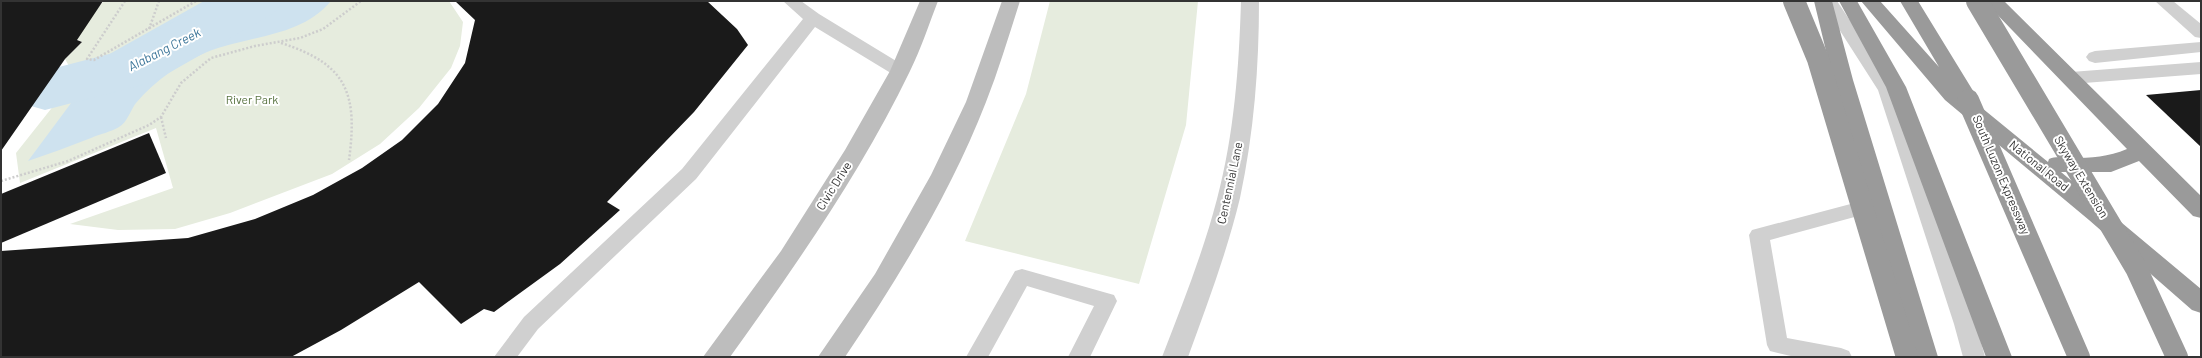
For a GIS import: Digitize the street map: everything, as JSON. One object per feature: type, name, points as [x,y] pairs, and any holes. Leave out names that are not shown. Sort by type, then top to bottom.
[{"type":"highway","points":[[1794,1],[1818,59],[1907,357]]},
{"type":"highway","points":[[1823,1],[1843,80],[1925,357]]},
{"type":"highway","points":[[1848,1],[1896,87],[1998,357]]},
{"type":"highway","name":"National Road","points":[[1870,1],[1952,95],[2031,159],[2201,303]]},
{"type":"highway","name":"South Luzon Expressway","points":[[1909,1],[1968,100],[2079,357]]},
{"type":"highway","name":"Skyway Extension","points":[[1977,1],[2136,268],[2177,357]]},
{"type":"highway","points":[[1993,1],[2201,210]]},
{"type":"highway","points":[[2031,159],[2068,166],[2111,164],[2142,151]]},
{"type":"main road","name":"Civic Drive","points":[[716,357],[789,257],[854,154],[900,71],[929,1]]},
{"type":"main road","points":[[831,357],[883,281],[942,175],[976,102],[1011,1]]},
{"type":"street","name":"Centennial Lane","points":[[1175,357],[1221,225],[1240,137],[1250,49],[1250,1]]},
{"type":"lane","points":[[791,1],[813,18],[900,71]]},
{"type":"lane","points":[[1829,1],[1887,90],[1965,324],[1974,357]]},
{"type":"lane","points":[[2163,1],[2201,33]]},
{"type":"lane","points":[[504,357],[531,323],[689,174],[813,18]]},
{"type":"lane","points":[[2095,57],[2201,47]]},
{"type":"lane","points":[[2071,78],[2201,68]]},
{"type":"lane","points":[[1841,357],[1778,345],[1759,235],[1880,203]]},
{"type":"lane","points":[[977,357],[1022,277],[1107,302],[1079,357]]},
{"type":"path","points":[[125,1],[87,59],[94,60],[149,30],[196,1]]},
{"type":"path","points":[[149,30],[159,1]]},
{"type":"path","points":[[1,181],[68,161],[149,126],[161,117],[181,83],[211,58],[235,51],[300,38],[323,29],[361,1]]},
{"type":"path","points":[[278,42],[316,55],[341,76],[350,100],[353,116],[354,134],[348,160]]},
{"type":"path","points":[[161,117],[166,138]]},
{"type":"green space","name":"River Park","points":[[104,1],[449,1],[463,22],[460,46],[451,68],[419,108],[380,144],[332,174],[230,213],[175,229],[118,230],[70,224],[173,188],[156,128],[20,183],[16,153],[85,66],[69,66],[65,59],[82,42],[72,37]]},
{"type":"green space","points":[[1050,1],[1198,1],[1186,125],[1139,284],[965,241],[1026,94]]},
{"type":"water","points":[[204,1],[331,1],[318,13],[289,29],[223,46],[188,61],[151,87],[136,103],[122,125],[119,127],[28,161],[106,56]]},
{"type":"building","points":[[1,1],[103,1],[77,40],[82,42],[65,59],[1,151]]},
{"type":"building","points":[[455,1],[707,1],[737,29],[748,45],[694,112],[607,202],[620,210],[560,264],[494,312],[484,309],[461,324],[419,282],[341,330],[291,357],[1,357],[1,251],[188,238],[255,219],[313,195],[362,168],[402,140],[438,104],[465,63],[475,20]]},
{"type":"building","points":[[2201,90],[2201,147],[2146,95]]},
{"type":"building","points":[[149,133],[166,173],[1,243],[1,194]]},
{"type":"waterway","name":"Alabang Creek","points":[[45,90],[132,68],[255,1]]}]
